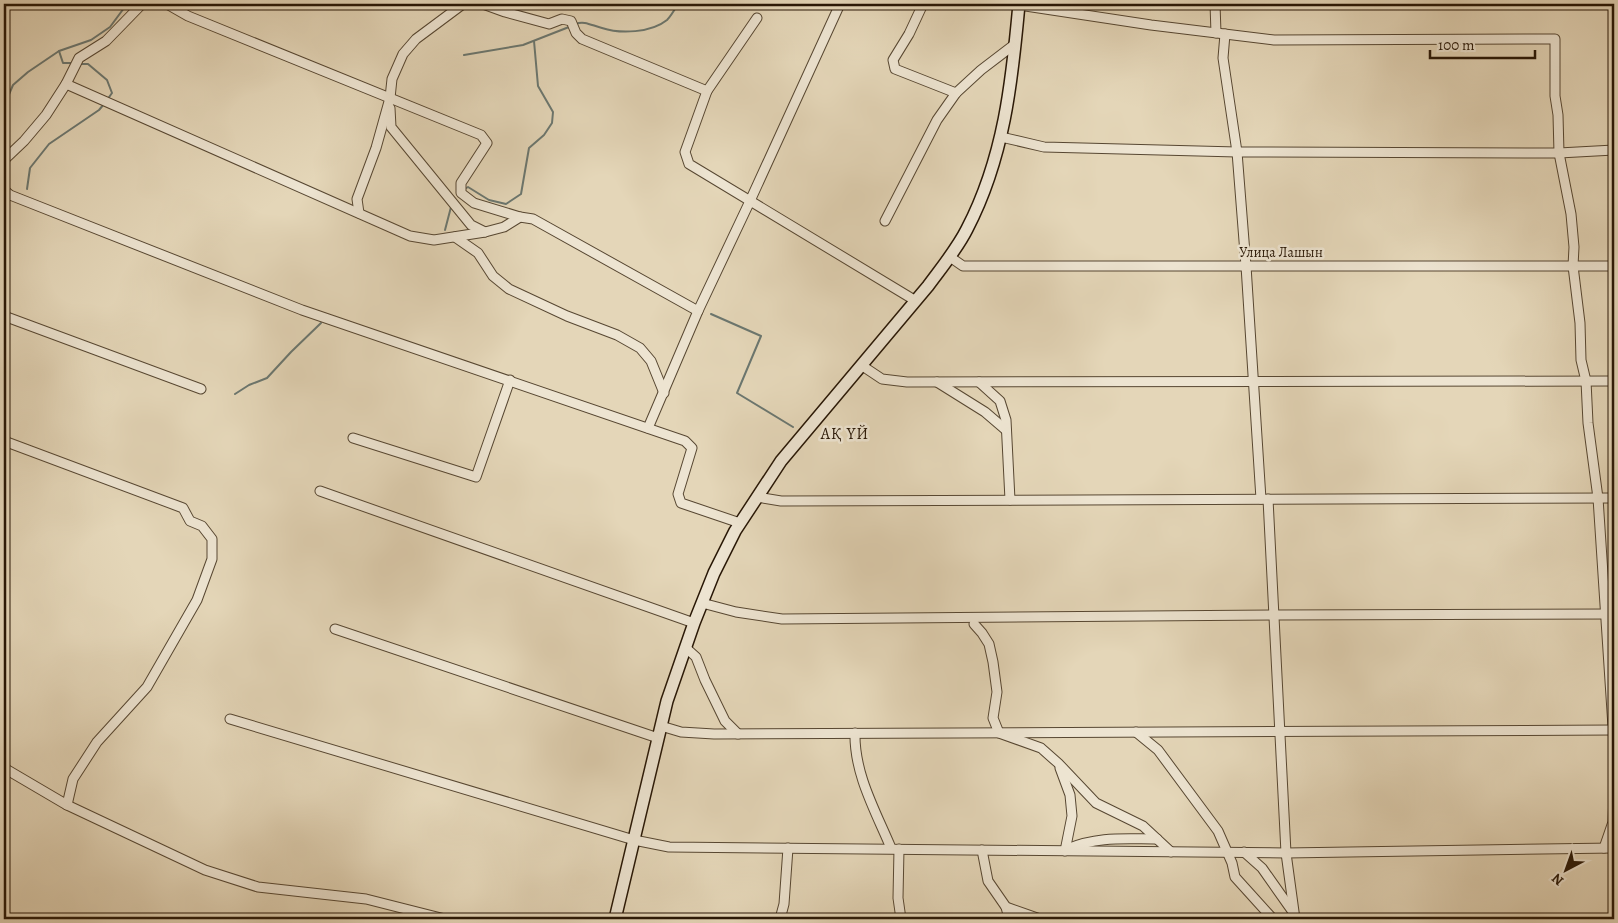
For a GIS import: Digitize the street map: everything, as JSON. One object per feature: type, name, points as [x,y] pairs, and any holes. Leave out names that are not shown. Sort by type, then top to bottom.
[{"type":"main road","points":[[615,919],[667,701],[694,623],[714,573],[740,523],[781,460],[916,301],[950,257],[967,230],[981,198],[1001,137],[1013,75],[1019,4]]},
{"type":"street","points":[[4,160],[24,141],[46,115],[66,84],[79,58],[106,41],[142,4]]},
{"type":"street","points":[[167,4],[188,16],[482,135],[487,143],[461,184],[461,193],[474,204],[534,219],[698,311]]},
{"type":"street","points":[[463,4],[416,39],[404,54],[392,79],[390,98],[391,126],[471,225],[486,232]]},
{"type":"street","points":[[483,4],[549,24],[562,19],[571,21],[576,32],[582,38],[707,91]]},
{"type":"street","points":[[648,428],[698,311],[840,4]]},
{"type":"street","points":[[923,4],[909,34],[893,60],[895,69],[956,93]]},
{"type":"street","points":[[1019,4],[1274,40],[1555,39],[1555,96],[1558,115],[1559,153],[1571,214],[1574,247],[1573,266],[1580,323],[1581,360],[1586,382],[1588,423],[1610,614],[1614,742]]},
{"type":"street","points":[[1215,4],[1237,152],[1274,615],[1286,853],[1295,917]]},
{"type":"street","points":[[757,18],[707,91],[685,152],[690,164],[916,301]]},
{"type":"street","points":[[885,221],[937,120],[956,93],[981,70],[1015,44]]},
{"type":"street","points":[[66,84],[410,236],[434,240],[486,232],[504,227],[520,217]]},
{"type":"street","points":[[359,213],[358,199],[376,148],[390,98]]},
{"type":"street","points":[[1001,137],[1044,147],[1237,152],[1559,153],[1614,150]]},
{"type":"street","points":[[4,190],[10,195],[302,310],[685,441],[692,448],[678,494],[681,503],[740,523]]},
{"type":"street","points":[[455,237],[478,253],[493,276],[509,289],[567,316],[617,335],[640,348],[651,361],[664,394]]},
{"type":"street","name":"Улица Лашын","points":[[950,257],[963,266],[1614,266]]},
{"type":"street","points":[[4,316],[201,389]]},
{"type":"street","points":[[861,365],[882,379],[907,382],[1614,381]]},
{"type":"street","points":[[353,438],[476,477],[510,380]]},
{"type":"street","points":[[937,382],[985,412],[1006,430]]},
{"type":"street","points":[[979,382],[1000,401],[1006,420],[1010,500]]},
{"type":"street","points":[[4,441],[183,508],[190,521],[202,526],[212,539],[212,559],[197,600],[147,686],[97,742],[73,779],[67,805]]},
{"type":"street","points":[[320,492],[694,623]]},
{"type":"street","points":[[757,496],[781,501],[1614,498]]},
{"type":"street","points":[[702,603],[736,612],[782,620],[1610,614]]},
{"type":"street","points":[[974,624],[989,644],[997,692],[993,718],[999,733],[1041,748]]},
{"type":"street","points":[[335,629],[658,738]]},
{"type":"street","points":[[686,648],[696,657],[725,721],[738,734]]},
{"type":"street","points":[[230,719],[634,840],[669,847],[1286,853],[1614,848]]},
{"type":"street","points":[[661,726],[682,732],[738,734],[1614,730]]},
{"type":"street","points":[[1136,732],[1158,750],[1218,831],[1232,863],[1235,877],[1273,919]]},
{"type":"street","points":[[1033,733],[1041,748],[1096,803],[1143,826],[1171,852]]},
{"type":"street","points":[[855,734],[854,751],[862,776],[896,849],[901,919]]},
{"type":"street","points":[[1058,763],[1070,795],[1072,816],[1065,851]]},
{"type":"street","points":[[4,768],[67,805],[206,870],[258,887],[366,899],[444,919]]},
{"type":"street","points":[[1604,848],[1612,822],[1614,794]]},
{"type":"street","points":[[1065,851],[1084,842],[1102,839],[1157,839]]},
{"type":"street","points":[[780,919],[784,904],[788,848]]},
{"type":"street","points":[[982,850],[988,881],[1006,907],[1009,919]]},
{"type":"street","points":[[1244,852],[1262,868],[1295,917]]},
{"type":"street","points":[[894,919],[898,898]]},
{"type":"street","points":[[1006,907],[1040,919]]},
{"type":"waterway","points":[[4,106],[13,85],[28,72],[59,51],[91,40],[110,27],[127,4]]},
{"type":"waterway","points":[[576,24],[585,23],[609,30],[626,32],[644,30],[653,28],[667,20],[678,4]]},
{"type":"waterway","points":[[1601,4],[1614,11]]},
{"type":"waterway","points":[[464,55],[523,45],[569,27]]},
{"type":"waterway","points":[[463,190],[468,187],[489,200],[506,204],[521,194],[529,148],[544,135],[552,123],[553,112],[538,86],[534,41]]},
{"type":"waterway","points":[[59,51],[63,63],[73,63]]},
{"type":"waterway","points":[[81,64],[88,64],[107,80],[112,93],[107,100]]},
{"type":"waterway","points":[[27,189],[30,168],[49,144],[99,110],[104,104]]},
{"type":"waterway","points":[[445,230],[451,207]]},
{"type":"waterway","points":[[711,314],[761,336],[737,393],[793,427]]},
{"type":"waterway","points":[[235,394],[249,385],[267,378],[321,323]]},
{"type":"district","name":"АҚ ҮЙ","points":[[845,433]]}]
